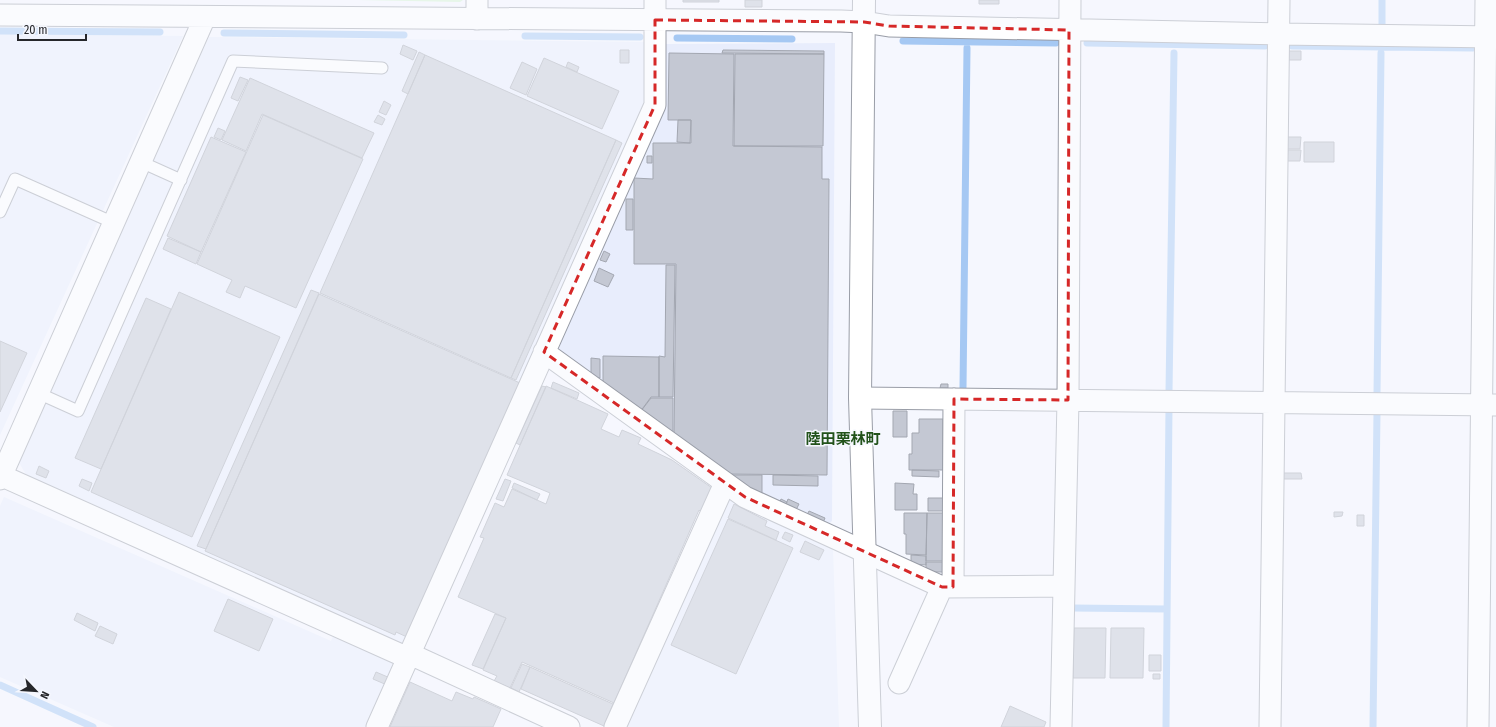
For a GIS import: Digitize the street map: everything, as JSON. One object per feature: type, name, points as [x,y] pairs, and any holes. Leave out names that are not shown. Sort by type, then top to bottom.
[{"type":"street","points":[[864,0],[860,398],[870,727]]},
{"type":"street","points":[[1061,727],[1068,400],[1070,0]]},
{"type":"street","points":[[1270,727],[1279,0]]},
{"type":"street","points":[[1478,727],[1489,405],[1491,36],[1486,0]]},
{"type":"street","points":[[0,15],[85,8],[205,17],[264,9],[655,10],[864,22],[889,26],[1279,34],[1491,36]]},
{"type":"street","points":[[377,727],[655,105],[655,10]]},
{"type":"street","points":[[205,17],[0,476],[409,656],[558,725]]},
{"type":"street","points":[[544,352],[744,497],[865,552],[948,587],[1064,586]]},
{"type":"street","points":[[860,398],[1489,405]]},
{"type":"street","points":[[899,683],[948,587],[954,398]]},
{"type":"street","points":[[615,727],[725,483]]},
{"type":"lane","points":[[38,393],[78,411],[233,61],[382,68]]},
{"type":"lane","points":[[141,162],[181,180]]},
{"type":"lane","points":[[0,212],[15,179],[114,223]]},
{"type":"highlighted area","points":[[655,20],[864,22],[889,26],[1069,30],[1068,400],[954,399],[953,587],[942,587],[745,497],[544,352],[655,105]]},
{"type":"shaded area","points":[[0,34],[183,36],[0,435]]},
{"type":"shaded area","points":[[209,37],[648,42],[647,102],[409,639],[399,645],[28,478],[17,459]]},
{"type":"shaded area","points":[[835,43],[832,521],[824,527],[745,490],[553,351],[664,106],[666,44]]},
{"type":"shaded area","points":[[4,497],[331,641],[334,634],[393,660],[396,671],[372,727],[114,727],[0,677],[0,506]]},
{"type":"shaded area","points":[[727,498],[740,506],[833,550],[839,727],[624,727]]},
{"type":"green space","points":[[359,0],[463,0],[460,2]]},
{"type":"building","points":[[683,0],[719,0],[719,2],[683,2]]},
{"type":"building","points":[[745,0],[762,0],[762,7],[745,7]]},
{"type":"building","points":[[979,0],[999,0],[999,4],[979,4]]},
{"type":"building","points":[[403,45],[417,51],[413,60],[400,54]]},
{"type":"building","points":[[620,50],[629,50],[629,63],[620,63]]},
{"type":"building","points":[[723,50],[824,51],[824,54],[722,53]]},
{"type":"building","points":[[1288,51],[1301,51],[1301,60],[1288,60]]},
{"type":"building","points":[[419,52],[425,55],[408,94],[402,91]]},
{"type":"building","points":[[669,53],[734,54],[733,146],[822,147],[822,179],[829,179],[827,475],[727,474],[674,436],[676,264],[634,264],[634,178],[653,179],[653,143],[691,143],[691,120],[668,120]]},
{"type":"building","points":[[735,54],[824,54],[823,146],[734,146]]},
{"type":"building","points":[[425,55],[616,140],[511,378],[320,293]]},
{"type":"building","points":[[544,58],[619,91],[602,129],[527,96]]},
{"type":"building","points":[[522,62],[537,69],[526,95],[510,88]]},
{"type":"building","points":[[568,62],[579,67],[577,72],[566,67]]},
{"type":"building","points":[[240,77],[248,80],[238,101],[231,98]]},
{"type":"building","points":[[250,78],[374,133],[362,158],[262,114],[246,151],[222,140]]},
{"type":"building","points":[[384,101],[391,105],[386,115],[379,112]]},
{"type":"building","points":[[263,115],[363,159],[296,308],[245,286],[240,298],[226,292],[232,280],[197,264]]},
{"type":"building","points":[[378,115],[385,119],[382,125],[374,122]]},
{"type":"building","points":[[678,120],[691,120],[690,143],[677,142]]},
{"type":"building","points":[[218,128],[225,131],[221,140],[214,137]]},
{"type":"building","points":[[211,137],[246,152],[201,252],[167,236]]},
{"type":"building","points":[[1287,137],[1301,137],[1300,149],[1287,149]]},
{"type":"building","points":[[616,140],[622,143],[516,380],[511,378]]},
{"type":"building","points":[[1304,142],[1334,142],[1334,162],[1304,162]]},
{"type":"building","points":[[1288,150],[1301,150],[1300,161],[1287,161]]},
{"type":"building","points":[[647,156],[652,156],[652,163],[647,163]]},
{"type":"building","points":[[626,199],[633,199],[633,230],[626,230]]},
{"type":"building","points":[[168,238],[201,252],[196,264],[163,249]]},
{"type":"building","points":[[604,251],[610,254],[606,262],[600,260]]},
{"type":"building","points":[[666,265],[675,265],[673,397],[659,397],[659,356],[665,357]]},
{"type":"building","points":[[599,268],[614,275],[608,287],[594,281]]},
{"type":"building","points":[[311,290],[319,293],[206,549],[197,546]]},
{"type":"building","points":[[179,292],[280,337],[192,537],[91,492]]},
{"type":"building","points":[[319,294],[520,383],[407,637],[396,632],[395,635],[205,551]]},
{"type":"building","points":[[146,298],[171,309],[101,469],[75,458]]},
{"type":"building","points":[[0,341],[27,353],[0,412]]},
{"type":"building","points":[[603,356],[659,357],[659,397],[651,397],[640,412],[603,383]]},
{"type":"building","points":[[591,358],[600,359],[600,378],[591,378]]},
{"type":"building","points":[[553,382],[579,393],[577,399],[551,388]]},
{"type":"building","points":[[941,384],[948,384],[948,388],[940,388]]},
{"type":"building","points":[[542,386],[546,387],[520,445],[516,443]]},
{"type":"building","points":[[546,386],[608,414],[601,429],[619,437],[622,430],[641,438],[638,444],[672,460],[712,488],[701,512],[699,510],[614,703],[522,662],[510,688],[494,681],[497,676],[483,670],[506,618],[458,597],[484,538],[480,537],[495,503],[504,507],[512,489],[546,504],[550,493],[507,475]]},
{"type":"building","points":[[651,398],[673,398],[673,435],[641,411]]},
{"type":"building","points":[[893,411],[907,411],[907,437],[893,437]]},
{"type":"building","points":[[919,419],[943,419],[943,470],[909,470],[909,454],[912,454],[912,433],[919,433]]},
{"type":"building","points":[[39,466],[49,471],[46,478],[36,474]]},
{"type":"building","points":[[912,470],[939,471],[939,477],[912,476]]},
{"type":"building","points":[[1283,473],[1301,473],[1302,479],[1283,479]]},
{"type":"building","points":[[728,475],[762,475],[762,495]]},
{"type":"building","points":[[773,475],[818,476],[818,486],[773,485]]},
{"type":"building","points":[[82,479],[92,483],[89,491],[79,486]]},
{"type":"building","points":[[505,479],[511,481],[503,501],[496,499]]},
{"type":"building","points":[[514,483],[540,494],[537,500],[512,488]]},
{"type":"building","points":[[895,483],[914,484],[913,494],[917,494],[917,510],[895,510]]},
{"type":"building","points":[[928,498],[944,498],[944,511],[928,511]]},
{"type":"building","points":[[781,499],[787,502],[784,507],[779,504]]},
{"type":"building","points":[[788,499],[799,504],[795,512],[785,507]]},
{"type":"building","points":[[734,504],[767,521],[765,526],[779,532],[776,540],[728,518]]},
{"type":"building","points":[[809,511],[825,518],[822,525],[806,517]]},
{"type":"building","points":[[1334,512],[1343,512],[1342,516],[1334,517]]},
{"type":"building","points":[[904,513],[927,513],[926,555],[906,554]]},
{"type":"building","points":[[927,513],[945,513],[944,561],[926,561]]},
{"type":"building","points":[[1357,515],[1364,515],[1364,526],[1357,526]]},
{"type":"building","points":[[728,519],[793,548],[736,674],[671,645]]},
{"type":"building","points":[[785,532],[793,535],[790,542],[782,538]]},
{"type":"building","points":[[805,541],[824,550],[819,560],[800,552]]},
{"type":"building","points":[[911,555],[926,556],[926,565],[911,564]]},
{"type":"building","points":[[926,562],[944,562],[944,572],[926,572]]},
{"type":"building","points":[[228,599],[273,619],[259,651],[214,631]]},
{"type":"building","points":[[77,613],[98,623],[95,631],[74,620]]},
{"type":"building","points":[[495,614],[506,618],[483,669],[472,665]]},
{"type":"building","points":[[100,626],[117,634],[113,644],[95,636]]},
{"type":"building","points":[[1074,628],[1106,628],[1105,678],[1073,678]]},
{"type":"building","points":[[1111,628],[1144,628],[1143,678],[1110,678]]},
{"type":"building","points":[[1149,655],[1161,655],[1161,671],[1149,671]]},
{"type":"building","points":[[522,664],[530,667],[519,692],[511,688]]},
{"type":"building","points":[[530,667],[613,704],[604,726],[521,689]]},
{"type":"building","points":[[376,672],[390,678],[387,685],[373,679]]},
{"type":"building","points":[[1153,674],[1160,674],[1160,679],[1153,679]]},
{"type":"building","points":[[410,682],[452,701],[456,692],[473,699],[474,697],[501,709],[493,727],[390,727]]},
{"type":"building","points":[[1010,706],[1046,722],[1044,727],[1001,727]]},
{"type":"waterway","points":[[1382,0],[1382,27]]},
{"type":"waterway","points":[[0,31],[160,32]]},
{"type":"waterway","points":[[224,33],[404,35]]},
{"type":"waterway","points":[[525,36],[640,37]]},
{"type":"waterway","points":[[677,38],[792,39]]},
{"type":"waterway","points":[[903,41],[1056,43]]},
{"type":"waterway","points":[[1087,43],[1265,46]]},
{"type":"waterway","points":[[1292,46],[1473,48]]},
{"type":"waterway","points":[[963,388],[967,48]]},
{"type":"waterway","points":[[1169,392],[1174,53]]},
{"type":"waterway","points":[[1377,394],[1381,53]]},
{"type":"waterway","points":[[1166,727],[1169,407]]},
{"type":"waterway","points":[[1373,727],[1377,412]]},
{"type":"waterway","points":[[1072,608],[1167,609]]},
{"type":"waterway","points":[[0,685],[93,727]]},
{"type":"district","name":"陸田栗林町","points":[[843,439]]}]
